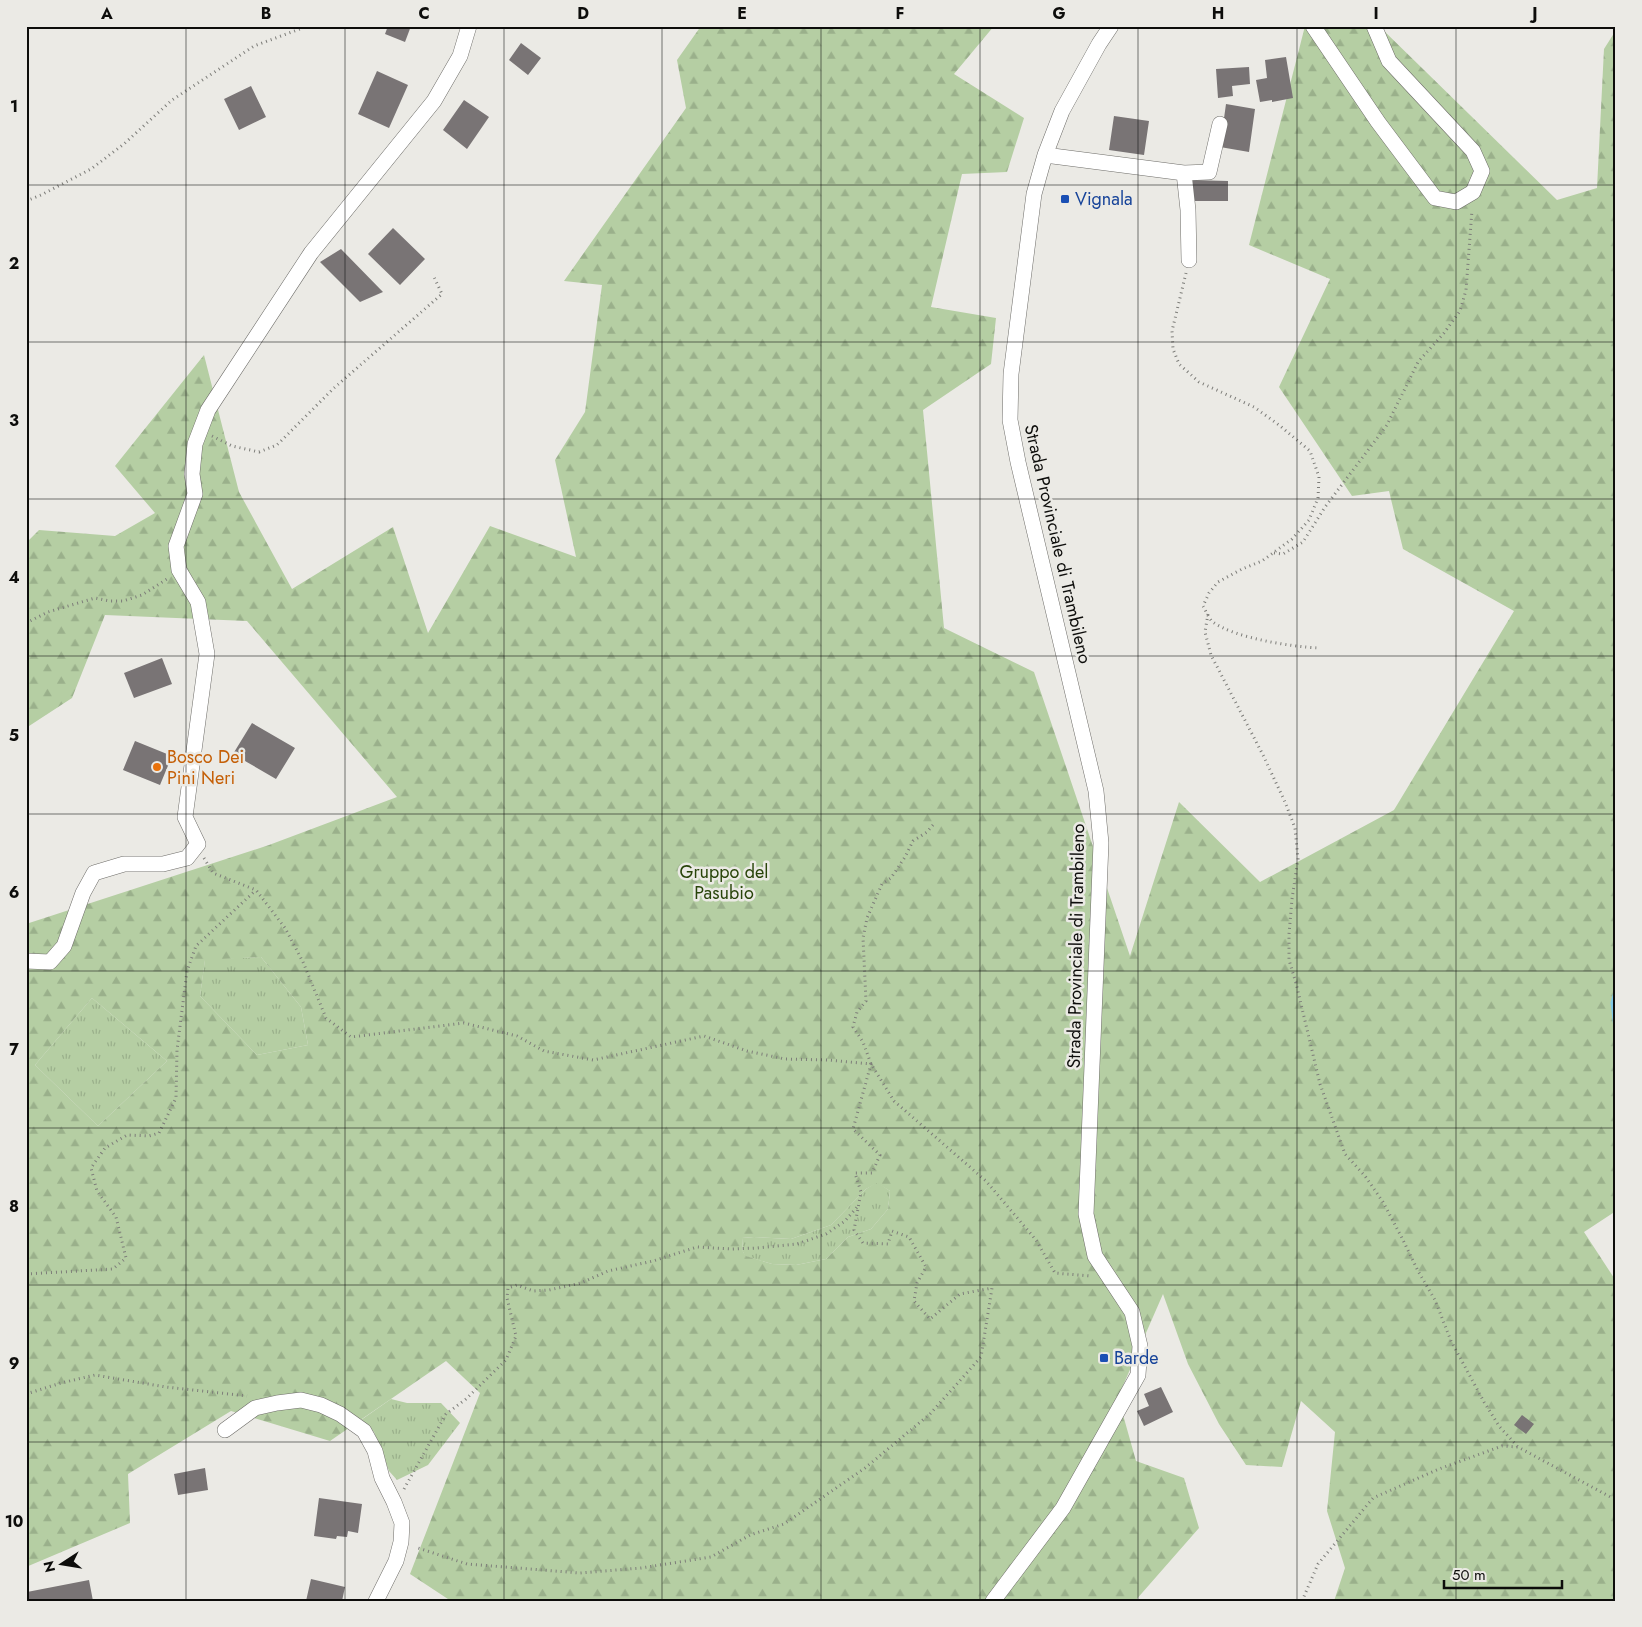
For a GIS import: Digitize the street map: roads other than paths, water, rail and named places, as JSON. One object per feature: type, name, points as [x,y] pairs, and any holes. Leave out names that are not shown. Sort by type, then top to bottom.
[{"type":"street","points":[[26,961],[50,962],[64,946],[83,893],[94,872],[124,864],[163,864],[187,858],[198,844],[185,816],[207,654],[198,602],[179,570],[176,546],[195,494],[192,474],[195,444],[208,410],[311,253],[434,101],[460,56],[469,26]]},
{"type":"street","points":[[1099,44],[1105,26]]},
{"type":"street","name":"Strada Provinciale di Trambileno","points":[[993,1601],[1063,1508],[1138,1375],[1140,1346],[1132,1312],[1095,1256],[1086,1214],[1101,842],[1096,791],[1018,462],[1010,420],[1011,374],[1034,194],[1045,155],[1062,111],[1111,26]]},
{"type":"street","points":[[1313,26],[1378,122],[1435,198],[1456,202],[1473,192],[1482,171],[1473,151],[1389,61],[1374,26]]},
{"type":"street","points":[[1045,155],[1184,173],[1209,172],[1220,124]]},
{"type":"street","points":[[1184,173],[1190,260]]},
{"type":"street","points":[[225,1430],[255,1408],[301,1400],[321,1405],[340,1414],[364,1432],[375,1451],[382,1478],[402,1523],[401,1542],[396,1561],[376,1601]]},
{"type":"waterway","points":[[1616,992],[1613,1003],[1616,1028]]},
{"type":"place","name":"Vignala","points":[[1065,199]]},
{"type":"place","name":"Bosco Dei Pini Neri","points":[[157,767]]},
{"type":"place","name":"Barde","points":[[1104,1358]]},
{"type":"park label","name":"Gruppo del Pasubio","points":[[724,882]]}]
